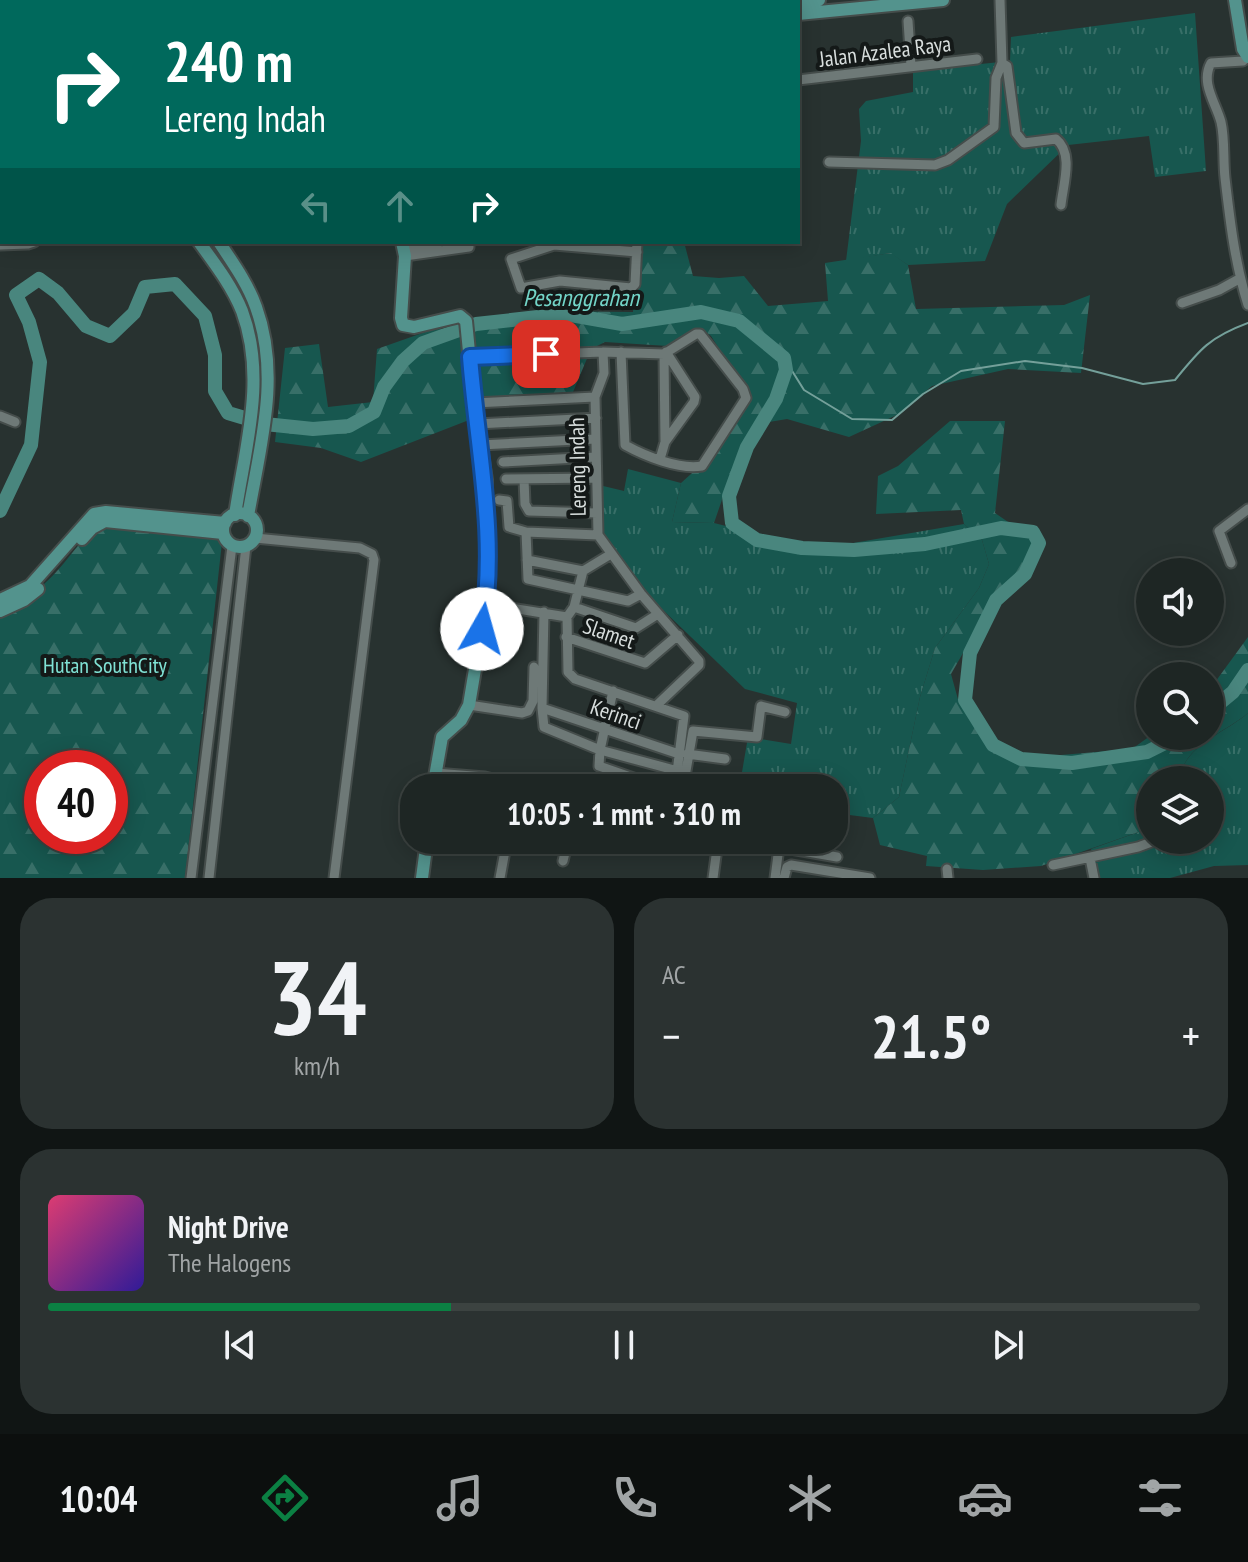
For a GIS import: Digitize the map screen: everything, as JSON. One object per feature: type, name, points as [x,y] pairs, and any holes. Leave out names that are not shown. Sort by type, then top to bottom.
[{"type":"street","points":[[800,14],[943,0]]},
{"type":"street","points":[[829,162],[935,165],[948,160],[994,127],[996,78],[1002,63],[1000,0]]},
{"type":"street","points":[[1235,0],[1243,49],[1248,57],[1243,61],[1211,63],[1207,75],[1212,102],[1221,121],[1248,305]]},
{"type":"street","points":[[908,21],[911,66]]},
{"type":"street","name":"Jalan Azalea Raya","points":[[800,80],[977,59]]},
{"type":"street","points":[[1002,63],[1007,66],[1016,133],[1020,139],[1024,143],[1056,139],[1063,145],[1067,157],[1061,205]]},
{"type":"street","points":[[200,244],[241,309],[255,369],[254,400],[233,521],[244,543],[209,878]]},
{"type":"street","points":[[221,244],[255,304],[265,336],[270,368],[262,434],[233,521]]},
{"type":"street","points":[[448,774],[435,773],[442,737],[461,720],[469,705],[486,604],[486,480],[466,321],[460,316],[414,327],[403,325],[401,318],[404,249],[465,244]]},
{"type":"street","points":[[550,244],[511,259],[521,288],[560,281],[631,288],[635,284],[637,247],[574,244]]},
{"type":"street","points":[[1182,303],[1219,290],[1242,273]]},
{"type":"street","points":[[470,351],[621,352],[665,353],[700,334],[743,389],[746,398],[702,466],[693,467],[660,459],[626,447],[621,352]]},
{"type":"street","name":"Lereng Indah","points":[[603,352],[604,373],[595,397],[598,535],[699,665],[657,705]]},
{"type":"street","points":[[665,353],[695,397],[665,442]]},
{"type":"street","points":[[660,459],[665,442],[665,353]]},
{"type":"street","points":[[474,403],[595,397]]},
{"type":"street","points":[[0,416],[15,422]]},
{"type":"street","points":[[477,424],[596,418]]},
{"type":"street","points":[[480,445],[596,439]]},
{"type":"street","points":[[503,462],[596,457]]},
{"type":"street","points":[[506,479],[596,478]]},
{"type":"street","points":[[524,479],[525,504],[529,511],[597,513]]},
{"type":"street","points":[[499,500],[507,501],[509,527],[526,532],[598,535]]},
{"type":"street","points":[[1231,563],[1219,531],[1248,509]]},
{"type":"street","points":[[0,600],[30,586],[94,514],[106,512],[256,525],[244,543],[191,878]]},
{"type":"street","points":[[0,611],[24,600],[46,582],[80,540],[99,523],[233,521]]},
{"type":"street","points":[[526,532],[528,579],[628,601],[641,594]]},
{"type":"street","points":[[244,543],[360,548],[372,554],[374,560],[334,878]]},
{"type":"street","points":[[527,560],[583,571],[611,554]]},
{"type":"street","points":[[583,571],[574,607],[567,617],[569,675],[684,716],[683,774]]},
{"type":"street","points":[[486,604],[567,617]]},
{"type":"street","points":[[574,607],[636,628],[658,614]]},
{"type":"street","points":[[544,612],[542,723],[546,729],[600,750],[678,771]]},
{"type":"street","name":"Slamet","points":[[566,637],[645,663],[678,635]]},
{"type":"street","points":[[469,705],[522,713],[528,711],[533,701],[534,667]]},
{"type":"street","points":[[613,691],[599,766],[620,774]]},
{"type":"street","points":[[677,774],[693,731],[757,737],[761,706],[785,712]]},
{"type":"street","name":"Kerinci","points":[[542,708],[683,754],[725,759]]},
{"type":"street","points":[[1053,865],[1136,846]]},
{"type":"street","points":[[426,878],[427,854]]},
{"type":"street","points":[[500,878],[504,854]]},
{"type":"street","points":[[563,861],[565,854]]},
{"type":"street","points":[[713,878],[716,854]]},
{"type":"street","points":[[775,878],[778,854]]},
{"type":"street","points":[[820,854],[837,857]]},
{"type":"street","points":[[1090,858],[1094,878]]},
{"type":"street","points":[[784,878],[787,867],[791,865],[870,878]]},
{"type":"green space","points":[[1195,13],[1206,171],[1155,177],[1149,136],[1068,145],[1007,204],[985,261],[908,265],[890,253],[846,261],[861,141],[859,109],[866,101],[913,92],[913,71],[1010,61],[1011,37]]},
{"type":"green space","points":[[638,244],[685,244],[693,276],[744,276],[768,306],[828,301],[825,263],[891,253],[908,265],[916,309],[1064,305],[1090,295],[1081,373],[1008,369],[932,386],[899,414],[849,437],[787,419],[763,423],[741,444],[714,523],[672,522],[681,483],[701,465],[749,396],[711,336],[701,328],[668,346],[605,342],[591,349],[573,392],[469,399],[469,420],[361,462],[321,448],[275,442],[285,348],[319,344],[328,407],[373,402],[377,349],[434,329],[529,325],[532,311],[633,312]]},
{"type":"green space","points":[[950,421],[1005,421],[995,513],[1033,539],[1022,576],[979,625],[951,674],[959,703],[992,745],[1037,757],[1132,749],[1136,746],[1136,750],[1195,750],[1183,766],[1136,766],[1136,833],[1041,866],[983,870],[926,866],[927,856],[880,845],[873,818],[899,797],[920,697],[935,648],[979,588],[989,564],[982,540],[964,524],[961,510],[876,514],[878,476],[898,466]]},
{"type":"green space","points":[[628,469],[681,483],[672,522],[714,523],[818,549],[964,524],[982,540],[989,564],[979,588],[935,648],[920,697],[899,797],[873,818],[848,815],[848,774],[742,774],[748,737],[791,744],[797,703],[745,689],[637,585],[600,531],[599,485],[624,491]]},
{"type":"green space","name":"Hutan SouthCity","points":[[99,523],[223,533],[185,878],[0,878],[0,611],[26,598],[59,568]]},
{"type":"green space","points":[[1248,637],[1248,713],[1224,730],[1224,670]]},
{"type":"green space","points":[[1248,713],[1248,865],[1214,866],[1170,878],[1100,878],[1091,849],[1136,833],[1136,854],[1224,854],[1224,766],[1183,766],[1195,750],[1224,750],[1224,730]]},
{"type":"waterway","name":"Pesanggrahan","points":[[0,511],[31,445],[40,362],[29,322],[16,295],[39,279],[58,293],[86,326],[110,336],[134,313],[145,287],[175,284],[205,316],[215,355],[215,391],[228,413],[265,424],[313,429],[349,426],[374,412],[384,387],[403,361],[423,343],[476,324],[565,314],[622,324],[701,312],[739,321],[784,358],[786,370],[776,399],[747,447],[729,496],[732,523],[757,540],[802,548],[854,550],[925,544],[1001,528],[1033,532],[1039,543],[1025,574],[996,600],[970,653],[965,700],[993,745],[1021,759],[1072,763],[1151,750]]},
{"type":"waterway","points":[[784,358],[804,390],[852,419],[892,420],[923,394],[961,371],[1025,361],[1082,368],[1143,384],[1175,380],[1207,345],[1224,333],[1248,323]]},
{"type":"waterway","points":[[1224,699],[1248,670]]},
{"type":"route","points":[[482,629],[486,604],[488,531],[486,480],[470,357],[546,354]]}]
